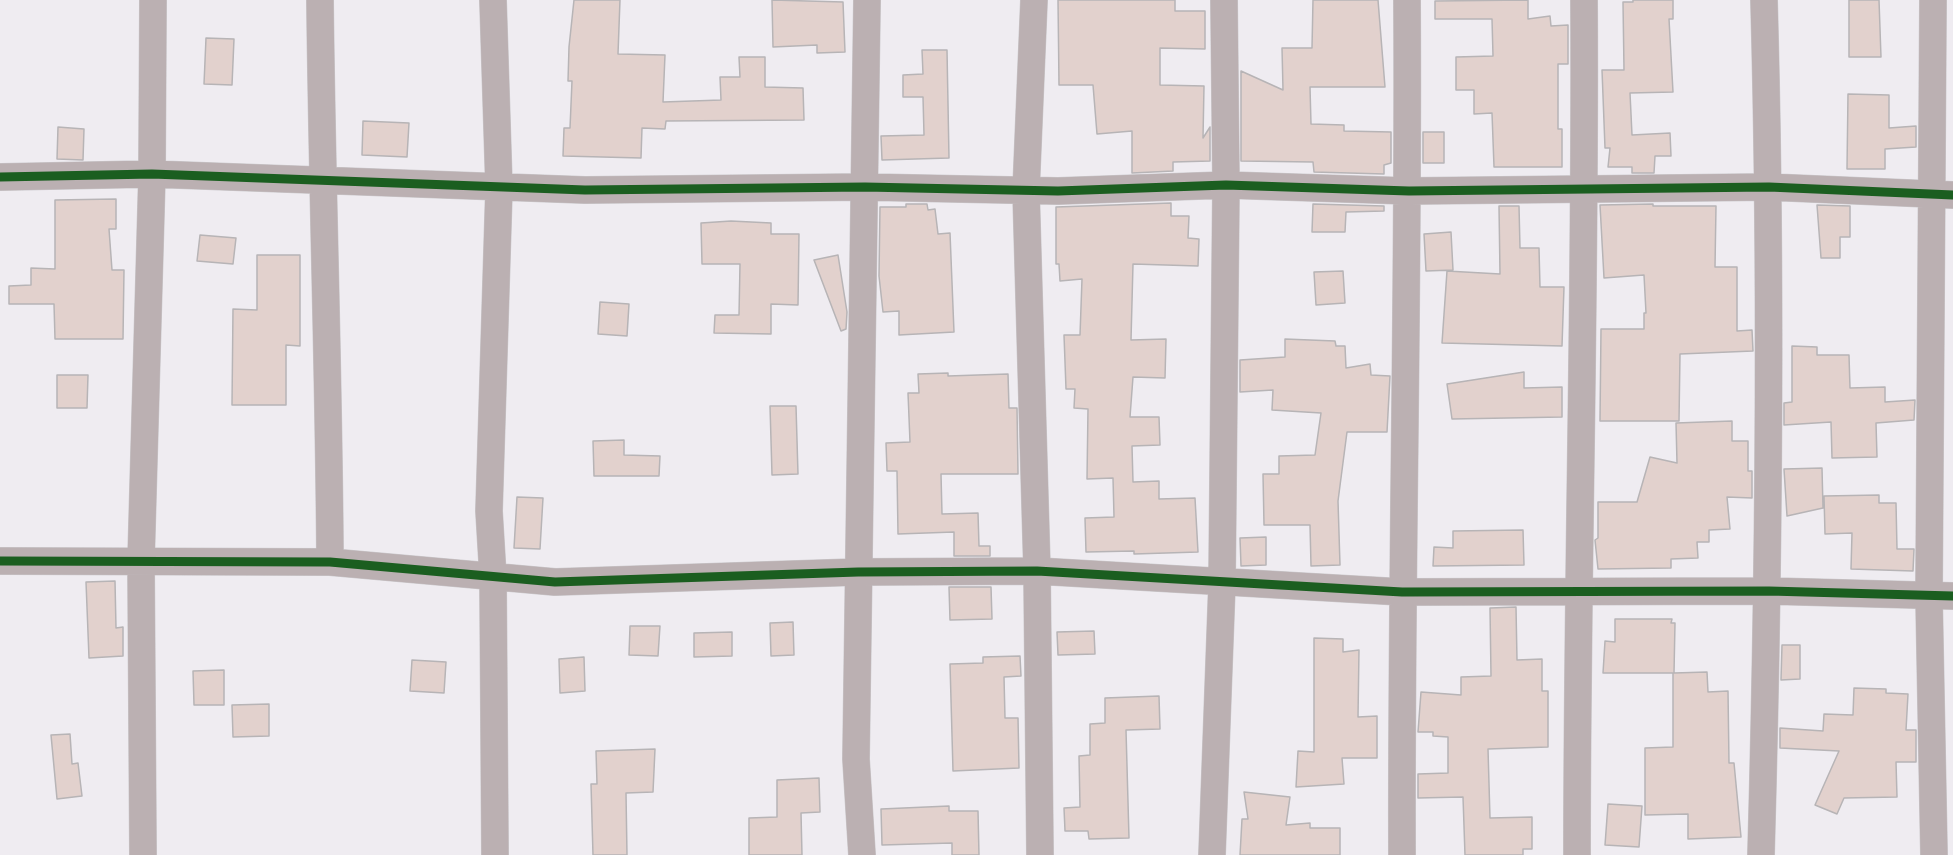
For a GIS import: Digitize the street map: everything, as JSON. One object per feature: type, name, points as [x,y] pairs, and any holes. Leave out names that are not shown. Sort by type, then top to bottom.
[{"type":"street","points":[[143,855],[141,561],[152,174],[153,0]]},
{"type":"street","points":[[320,0],[322,181],[329,339],[330,562]]},
{"type":"street","points":[[493,0],[499,188],[489,511],[493,577],[495,855]]},
{"type":"street","points":[[862,855],[856,759],[867,0]]},
{"type":"street","points":[[1034,0],[1026,191],[1037,571],[1040,855]]},
{"type":"street","points":[[1212,855],[1222,583],[1226,185],[1224,0]]},
{"type":"street","points":[[1402,855],[1401,592],[1408,191],[1407,0]]},
{"type":"street","points":[[1577,855],[1577,591],[1585,190],[1584,0]]},
{"type":"street","points":[[1761,855],[1769,591],[1769,188],[1764,0]]},
{"type":"street","points":[[1933,0],[1943,195],[1941,597],[1934,855]]},
{"type":"street","points":[[0,177],[152,174],[406,182],[499,188],[866,188],[1026,191],[1226,185],[1408,191],[1769,188],[1943,195]]},
{"type":"street","points":[[0,561],[330,562],[555,582],[858,572],[1037,571],[1401,592],[1769,591],[1941,597]]},
{"type":"building","points":[[574,0],[620,0],[618,54],[665,55],[663,102],[721,100],[720,77],[740,77],[739,57],[765,57],[765,87],[803,88],[804,120],[666,121],[665,129],[642,128],[641,158],[563,156],[564,128],[570,128],[572,81],[568,81],[569,47]]},
{"type":"building","points":[[772,0],[843,2],[845,52],[817,53],[817,45],[773,47]]},
{"type":"building","points":[[1058,0],[1175,0],[1175,11],[1205,11],[1205,49],[1160,48],[1160,85],[1204,86],[1203,138],[1210,127],[1210,161],[1173,162],[1173,171],[1132,173],[1132,131],[1097,134],[1093,85],[1059,85]]},
{"type":"building","points":[[1313,0],[1378,0],[1385,87],[1310,87],[1311,124],[1344,125],[1344,131],[1391,132],[1391,163],[1384,165],[1384,174],[1314,172],[1313,162],[1241,161],[1241,71],[1283,90],[1282,48],[1312,48]]},
{"type":"building","points":[[1528,0],[1528,19],[1550,16],[1551,26],[1568,25],[1568,64],[1558,64],[1558,129],[1562,129],[1562,167],[1494,167],[1492,113],[1474,114],[1474,90],[1456,90],[1456,57],[1493,56],[1492,19],[1435,19],[1435,1]]},
{"type":"building","points":[[1633,0],[1673,0],[1673,19],[1669,19],[1673,92],[1630,93],[1632,135],[1670,133],[1671,156],[1655,156],[1654,173],[1632,173],[1632,167],[1608,167],[1610,148],[1605,148],[1602,70],[1624,70],[1623,2],[1633,2]]},
{"type":"building","points":[[1849,0],[1879,0],[1881,57],[1849,57]]},
{"type":"building","points":[[206,38],[234,39],[232,85],[204,84]]},
{"type":"building","points":[[922,50],[947,50],[949,158],[882,160],[881,136],[924,135],[923,97],[903,97],[903,75],[923,74]]},
{"type":"building","points":[[1848,94],[1889,95],[1889,128],[1916,126],[1916,147],[1885,149],[1885,169],[1847,169]]},
{"type":"building","points":[[363,121],[409,123],[407,157],[362,155]]},
{"type":"building","points":[[58,127],[84,129],[83,160],[57,159]]},
{"type":"building","points":[[1423,132],[1444,132],[1444,163],[1423,163]]},
{"type":"building","points":[[116,199],[116,229],[109,229],[112,270],[124,270],[123,339],[55,339],[54,304],[9,304],[9,286],[31,285],[31,268],[55,269],[55,200]]},
{"type":"building","points":[[1171,203],[1171,216],[1189,216],[1188,238],[1199,239],[1198,266],[1133,264],[1131,340],[1166,339],[1165,378],[1133,377],[1130,417],[1159,417],[1160,445],[1132,446],[1133,482],[1159,481],[1159,499],[1195,498],[1198,552],[1134,554],[1134,551],[1086,552],[1085,518],[1114,517],[1113,478],[1087,479],[1088,409],[1074,408],[1075,389],[1066,389],[1064,335],[1080,335],[1082,279],[1060,281],[1059,264],[1056,264],[1056,207]]},
{"type":"building","points":[[906,204],[927,204],[928,210],[935,209],[938,234],[950,233],[954,332],[899,335],[899,311],[883,312],[879,276],[880,207],[906,207]]},
{"type":"building","points":[[1313,204],[1384,206],[1384,211],[1346,212],[1345,232],[1312,232]]},
{"type":"building","points":[[1653,204],[1653,206],[1716,206],[1715,267],[1737,267],[1737,331],[1752,330],[1753,351],[1680,354],[1679,421],[1600,421],[1601,329],[1644,329],[1644,313],[1646,313],[1644,275],[1604,278],[1600,205]]},
{"type":"building","points":[[1817,205],[1850,206],[1850,237],[1840,237],[1840,258],[1821,258]]},
{"type":"building","points":[[1499,206],[1519,206],[1520,248],[1539,248],[1540,287],[1564,287],[1562,346],[1442,343],[1447,271],[1500,274]]},
{"type":"building","points":[[731,221],[771,223],[771,234],[799,234],[798,305],[771,304],[771,334],[714,333],[715,315],[739,315],[740,264],[702,264],[701,223]]},
{"type":"building","points":[[1451,232],[1453,270],[1426,271],[1424,234]]},
{"type":"building","points":[[200,235],[236,238],[233,264],[197,261]]},
{"type":"building","points":[[257,255],[300,255],[300,346],[286,345],[286,405],[232,405],[233,309],[257,310]]},
{"type":"building","points":[[838,255],[847,312],[846,329],[841,331],[814,260]]},
{"type":"building","points":[[1343,271],[1345,303],[1316,305],[1314,272]]},
{"type":"building","points":[[600,302],[629,304],[627,336],[598,334]]},
{"type":"building","points":[[1285,339],[1335,341],[1336,346],[1345,346],[1346,368],[1370,364],[1371,375],[1390,376],[1387,432],[1347,432],[1338,501],[1340,565],[1311,566],[1310,525],[1264,525],[1263,474],[1279,474],[1279,456],[1315,455],[1321,413],[1272,410],[1273,390],[1240,392],[1240,360],[1285,357]]},
{"type":"building","points":[[1792,346],[1817,347],[1817,355],[1849,355],[1850,388],[1885,387],[1885,402],[1915,400],[1914,420],[1876,423],[1877,457],[1832,458],[1831,422],[1784,425],[1784,403],[1792,402]]},
{"type":"building","points":[[1524,372],[1524,388],[1562,387],[1562,417],[1452,419],[1447,384]]},
{"type":"building","points":[[948,373],[948,376],[1008,374],[1009,408],[1017,408],[1018,474],[941,474],[942,514],[978,513],[979,546],[990,546],[990,556],[954,556],[954,532],[898,534],[897,471],[887,471],[886,443],[910,442],[908,393],[919,393],[918,374]]},
{"type":"building","points":[[57,375],[88,375],[87,408],[57,408]]},
{"type":"building","points":[[770,406],[796,406],[798,474],[772,475]]},
{"type":"building","points":[[1732,421],[1732,441],[1748,441],[1748,471],[1752,471],[1752,498],[1727,497],[1730,529],[1709,530],[1709,542],[1697,542],[1698,558],[1671,559],[1671,568],[1598,569],[1595,540],[1598,538],[1598,502],[1637,502],[1650,457],[1677,463],[1676,423]]},
{"type":"building","points":[[624,440],[624,455],[660,456],[659,476],[594,476],[593,441]]},
{"type":"building","points":[[1822,468],[1823,508],[1787,516],[1784,469]]},
{"type":"building","points":[[1879,495],[1879,503],[1896,503],[1897,549],[1914,549],[1913,571],[1851,569],[1852,533],[1825,534],[1824,496]]},
{"type":"building","points":[[517,497],[543,498],[540,549],[514,548]]},
{"type":"building","points":[[1523,530],[1524,565],[1433,566],[1434,547],[1453,548],[1453,531]]},
{"type":"building","points":[[1266,537],[1266,565],[1241,566],[1240,538]]},
{"type":"building","points":[[115,581],[116,628],[123,627],[123,656],[89,658],[86,582]]},
{"type":"building","points":[[949,587],[991,587],[992,619],[950,620]]},
{"type":"building","points":[[1516,607],[1517,660],[1542,659],[1542,691],[1548,691],[1548,747],[1488,749],[1490,818],[1532,817],[1532,849],[1523,849],[1523,855],[1465,855],[1463,797],[1418,798],[1418,774],[1448,773],[1448,737],[1433,736],[1433,732],[1418,732],[1421,692],[1461,695],[1461,677],[1491,676],[1490,608]]},
{"type":"building","points":[[1615,619],[1672,619],[1671,623],[1675,623],[1674,673],[1707,672],[1708,692],[1728,691],[1729,763],[1734,763],[1741,837],[1688,839],[1688,814],[1645,815],[1645,748],[1673,747],[1673,673],[1603,673],[1605,641],[1615,642]]},
{"type":"building","points":[[793,622],[794,655],[771,656],[770,623]]},
{"type":"building","points":[[630,626],[660,626],[658,656],[629,655]]},
{"type":"building","points":[[1094,631],[1095,654],[1058,655],[1057,632]]},
{"type":"building","points":[[732,632],[732,656],[694,657],[694,633]]},
{"type":"building","points":[[1314,638],[1343,639],[1343,652],[1359,650],[1358,717],[1377,716],[1377,758],[1342,758],[1344,784],[1296,787],[1298,751],[1314,752]]},
{"type":"building","points":[[1782,645],[1800,645],[1800,679],[1781,680]]},
{"type":"building","points":[[1020,656],[1021,676],[1004,677],[1005,718],[1018,718],[1019,768],[953,771],[950,664],[983,663],[983,657]]},
{"type":"building","points":[[584,657],[585,691],[560,693],[559,659]]},
{"type":"building","points":[[412,660],[446,662],[444,693],[410,691]]},
{"type":"building","points":[[224,670],[224,705],[194,705],[193,671]]},
{"type":"building","points":[[1854,688],[1886,689],[1886,693],[1908,694],[1906,730],[1916,730],[1916,762],[1896,762],[1897,797],[1844,798],[1837,814],[1815,805],[1839,751],[1780,748],[1780,728],[1823,731],[1824,714],[1853,715]]},
{"type":"building","points":[[1159,696],[1160,729],[1126,730],[1129,838],[1089,839],[1088,831],[1065,831],[1064,808],[1080,807],[1079,756],[1090,755],[1090,724],[1105,723],[1105,698]]},
{"type":"building","points":[[269,704],[269,736],[233,737],[232,705]]},
{"type":"building","points":[[70,734],[72,764],[78,763],[82,796],[57,799],[51,735]]},
{"type":"building","points":[[655,749],[653,792],[626,793],[627,855],[593,855],[591,784],[597,784],[596,751]]},
{"type":"building","points":[[819,778],[820,812],[801,813],[802,855],[749,855],[749,818],[777,817],[777,780]]},
{"type":"building","points":[[1244,792],[1290,797],[1286,825],[1310,823],[1310,828],[1340,828],[1340,855],[1240,855],[1242,819],[1248,819]]},
{"type":"building","points":[[1608,804],[1642,806],[1639,847],[1605,845]]},
{"type":"building","points":[[949,806],[949,811],[978,811],[979,855],[952,855],[952,843],[882,845],[881,809]]},
{"type":"cycle path","points":[[0,177],[152,174],[585,190],[865,187],[1058,191],[1226,185],[1409,191],[1769,187],[1953,195]]},
{"type":"cycle path","points":[[0,561],[330,562],[555,582],[858,572],[1037,571],[1402,592],[1769,591],[1953,596]]}]
